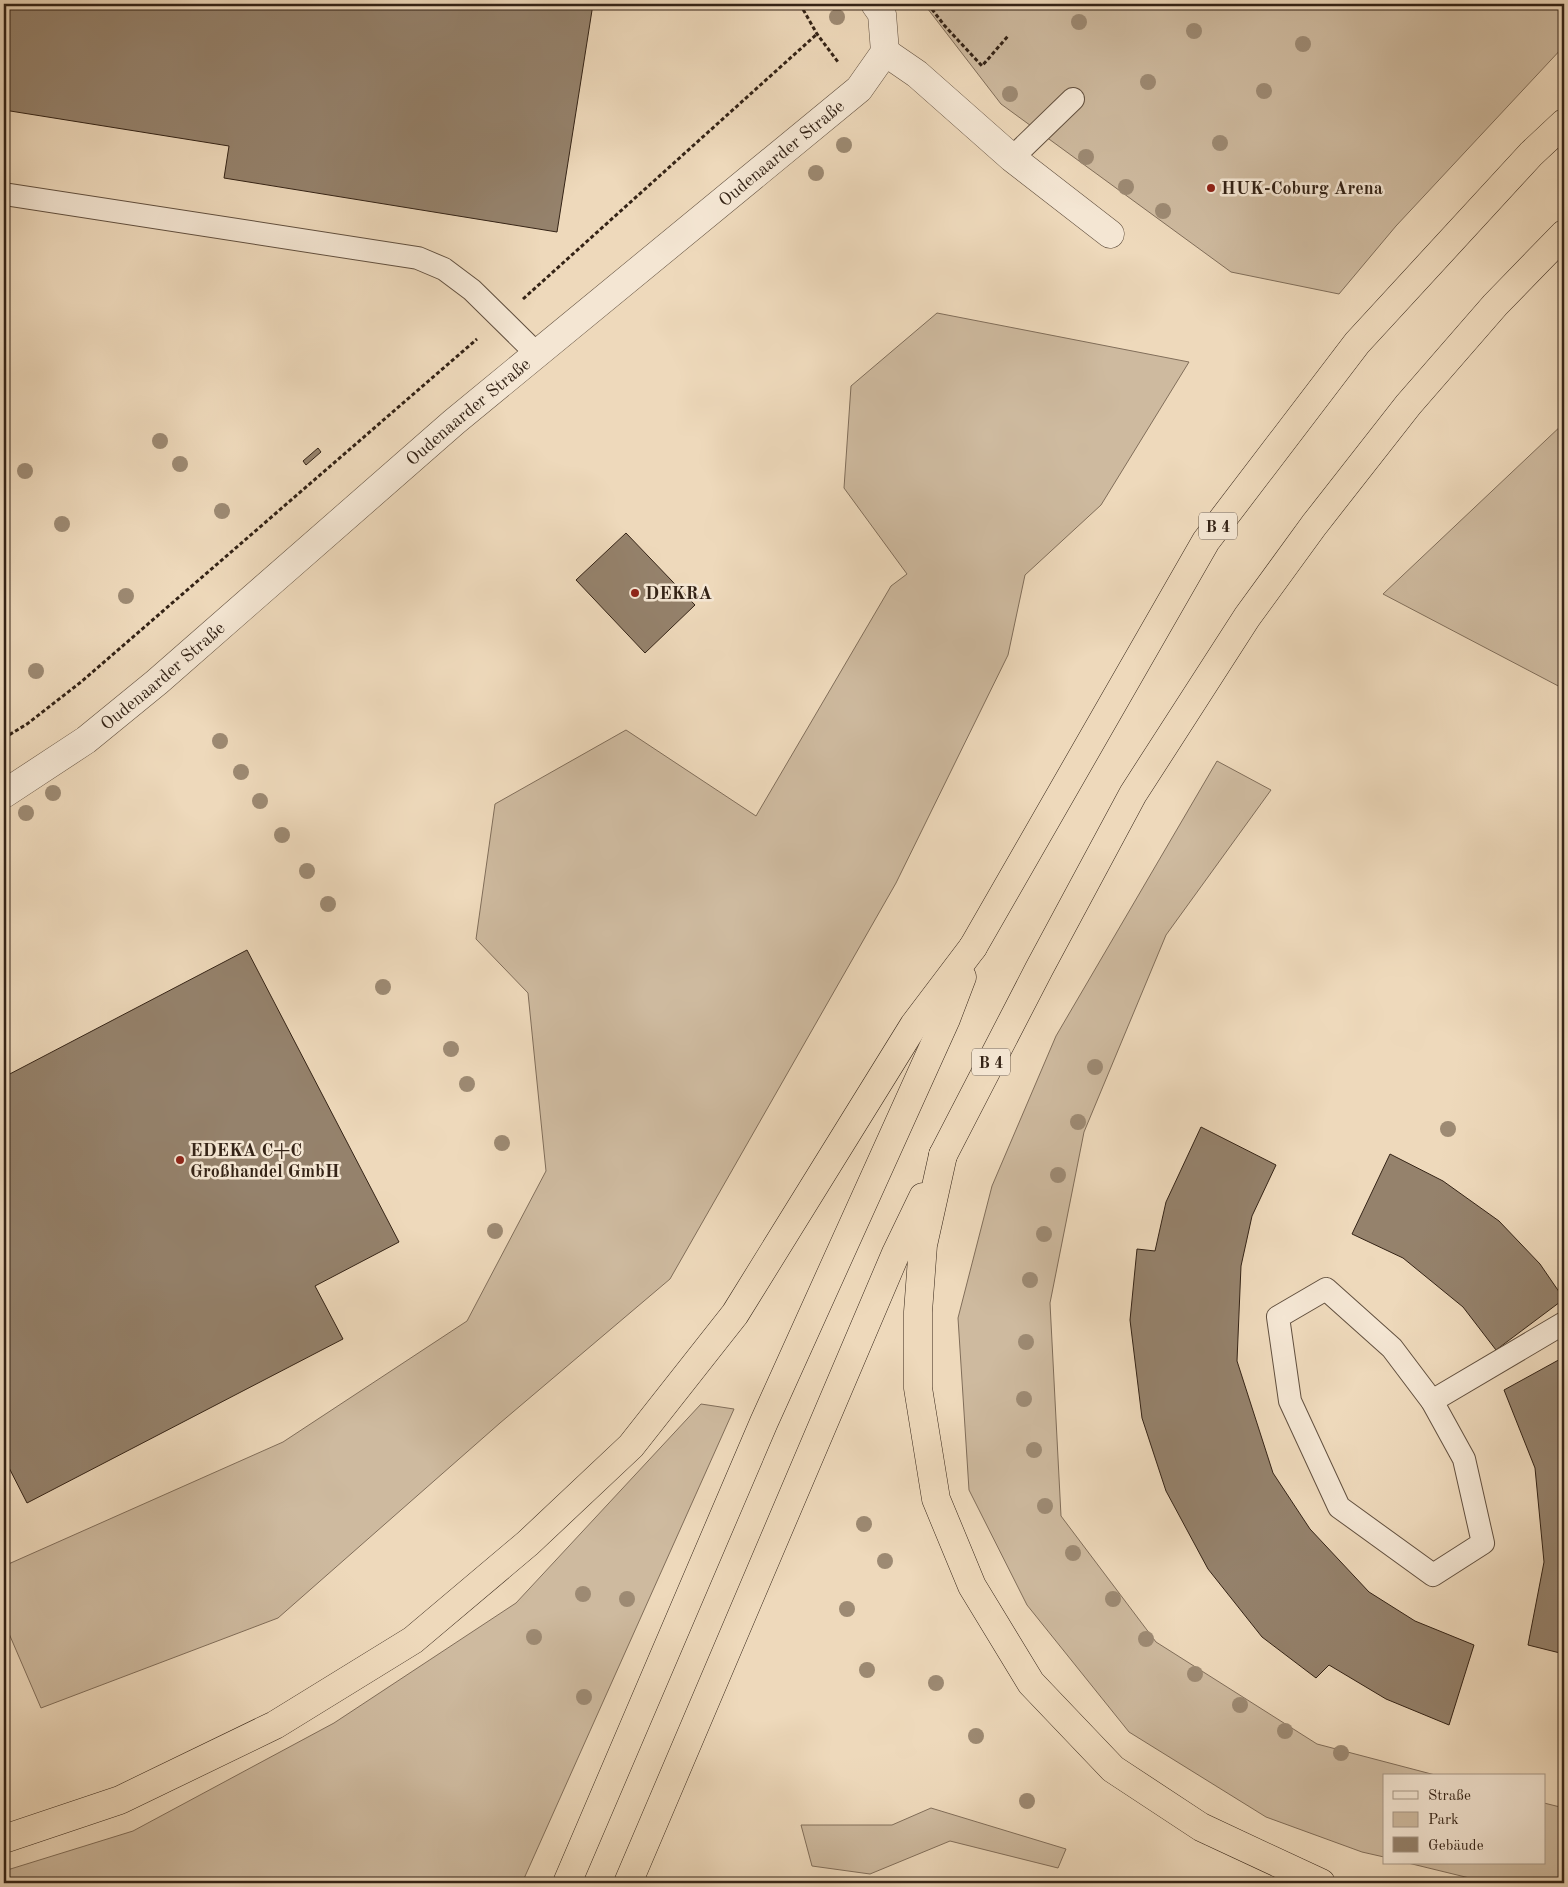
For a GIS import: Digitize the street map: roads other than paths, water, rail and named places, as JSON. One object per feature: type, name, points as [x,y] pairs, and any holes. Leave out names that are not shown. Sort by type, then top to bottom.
[{"type":"highway","name":"B 4","points":[[973,947],[1206,541],[1357,343],[1531,154],[1564,123]]},
{"type":"highway","name":"B 4","points":[[943,1155],[1039,969],[1133,794],[1248,617],[1314,525],[1408,405],[1496,305],[1564,234]]},
{"type":"highway","points":[[567,1883],[764,1422],[946,1019],[973,947]]},
{"type":"highway","points":[[4,1839],[120,1800],[275,1725],[413,1640],[528,1543],[631,1446],[735,1314],[914,1025],[973,947]]},
{"type":"highway","points":[[628,1883],[896,1253],[943,1155]]},
{"type":"highway","points":[[943,1155],[923,1245],[918,1312],[918,1388],[936,1499],[972,1586],[1031,1683],[1113,1770],[1201,1827],[1321,1883]]},
{"type":"street","points":[[883,7],[885,52],[917,74],[1012,158],[1110,234]]},
{"type":"street","name":"Oudenaarder Straße","points":[[4,794],[86,740],[157,682],[419,452],[859,89],[885,52]]},
{"type":"lane","points":[[1012,158],[1073,99]]},
{"type":"lane","points":[[4,194],[418,258],[444,269],[472,290],[537,354]]},
{"type":"lane","points":[[1326,1289],[1392,1348],[1432,1401],[1464,1459],[1483,1543],[1433,1576],[1339,1507],[1290,1401],[1278,1317],[1326,1289]]},
{"type":"lane","points":[[1432,1401],[1564,1323]]},
{"type":"place","name":"HUK-Coburg Arena","points":[[1211,188]]},
{"type":"place","name":"DEKRA","points":[[635,593]]},
{"type":"place","name":"EDEKA C+C Großhandel GmbH","points":[[180,1160]]}]
